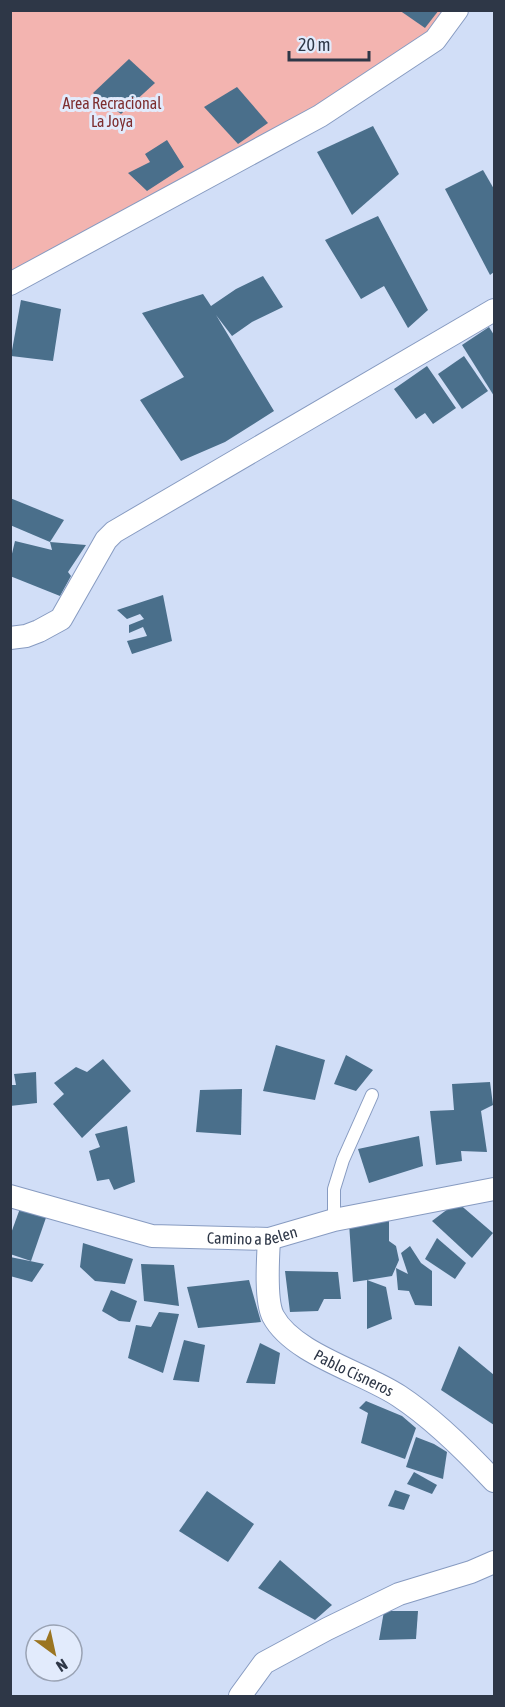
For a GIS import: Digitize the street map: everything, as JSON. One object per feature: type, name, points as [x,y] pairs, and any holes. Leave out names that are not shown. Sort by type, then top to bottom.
[{"type":"street","points":[[10,284],[320,117],[435,40],[457,10]]},
{"type":"street","points":[[10,638],[26,636],[61,619],[106,540],[114,532],[495,310]]},
{"type":"street","name":"Camino a Belen","points":[[10,1196],[152,1236],[269,1239],[334,1220],[495,1189]]},
{"type":"street","name":"Pablo Cisneros","points":[[269,1239],[267,1273],[271,1313],[279,1326],[307,1349],[399,1396],[443,1431],[495,1481]]},
{"type":"street","points":[[240,1696],[264,1663],[327,1629],[399,1594],[471,1572],[495,1562]]},
{"type":"lane","points":[[334,1220],[334,1189],[343,1160],[372,1095]]},
{"type":"green space","name":"Area Recracional La Joya","points":[[11,11],[456,11],[435,40],[11,285]]},
{"type":"building","points":[[399,10],[439,10],[425,28]]},
{"type":"building","points":[[129,59],[155,83],[121,114],[93,93]]},
{"type":"building","points":[[237,87],[268,123],[238,144],[204,107]]},
{"type":"building","points":[[373,126],[399,174],[352,215],[317,152]]},
{"type":"building","points":[[167,140],[184,167],[147,191],[128,173],[150,162],[145,154]]},
{"type":"building","points":[[483,170],[494,189],[494,272],[490,275],[445,189]]},
{"type":"building","points":[[378,216],[428,310],[408,328],[384,286],[361,299],[325,240]]},
{"type":"building","points":[[263,276],[283,307],[252,322],[232,336],[216,315],[274,411],[225,442],[181,461],[140,400],[184,377],[142,313],[203,294],[211,306],[236,289]]},
{"type":"building","points":[[21,300],[61,309],[53,361],[11,356]]},
{"type":"building","points":[[489,327],[494,335],[494,396],[462,345]]},
{"type":"building","points":[[464,356],[488,391],[462,409],[438,374]]},
{"type":"building","points":[[427,366],[456,408],[433,424],[425,413],[416,419],[394,389]]},
{"type":"building","points":[[10,498],[64,520],[50,542],[10,525]]},
{"type":"building","points":[[15,541],[52,550],[50,542],[86,545],[68,572],[71,576],[60,596],[10,576],[10,562]]},
{"type":"building","points":[[163,595],[172,641],[132,654],[127,641],[147,636],[143,627],[129,633],[129,625],[144,619],[140,614],[127,619],[117,610]]},
{"type":"building","points":[[276,1045],[325,1060],[315,1100],[263,1091]]},
{"type":"building","points":[[346,1055],[373,1070],[356,1091],[334,1084]]},
{"type":"building","points":[[103,1059],[131,1091],[82,1138],[53,1104],[64,1094],[54,1083],[76,1067],[87,1072]]},
{"type":"building","points":[[36,1072],[37,1103],[10,1106],[10,1085],[16,1085],[14,1074]]},
{"type":"building","points":[[490,1082],[493,1105],[481,1111],[487,1152],[461,1151],[462,1161],[436,1165],[430,1111],[454,1110],[452,1084]]},
{"type":"building","points":[[242,1089],[241,1135],[196,1132],[200,1090]]},
{"type":"building","points":[[127,1126],[135,1182],[114,1190],[109,1179],[97,1181],[89,1151],[100,1147],[95,1134]]},
{"type":"building","points":[[419,1136],[423,1166],[369,1183],[358,1149]]},
{"type":"building","points":[[457,1202],[493,1233],[472,1258],[432,1221]]},
{"type":"building","points":[[22,1203],[49,1209],[31,1261],[10,1254],[10,1236]]},
{"type":"building","points":[[389,1218],[389,1241],[396,1246],[399,1260],[392,1276],[353,1282],[349,1223]]},
{"type":"building","points":[[437,1238],[466,1263],[455,1279],[425,1259]]},
{"type":"building","points":[[83,1243],[133,1259],[125,1284],[95,1281],[80,1267]]},
{"type":"building","points":[[410,1246],[421,1263],[432,1271],[432,1306],[415,1305],[409,1291],[398,1290],[396,1268],[408,1274],[401,1253]]},
{"type":"building","points":[[10,1257],[44,1264],[32,1282],[10,1276]]},
{"type":"building","points":[[141,1264],[174,1265],[179,1306],[144,1301]]},
{"type":"building","points":[[285,1271],[338,1272],[341,1299],[324,1299],[318,1311],[290,1312]]},
{"type":"building","points":[[249,1280],[261,1322],[198,1328],[187,1287]]},
{"type":"building","points":[[367,1280],[386,1287],[392,1319],[367,1329]]},
{"type":"building","points":[[111,1290],[137,1301],[130,1322],[119,1321],[102,1311]]},
{"type":"building","points":[[159,1312],[179,1314],[163,1373],[128,1358],[136,1325],[151,1327]]},
{"type":"building","points":[[184,1340],[205,1345],[199,1382],[173,1380]]},
{"type":"building","points":[[260,1343],[280,1353],[275,1384],[246,1383]]},
{"type":"building","points":[[459,1346],[494,1375],[494,1425],[441,1390]]},
{"type":"building","points":[[366,1401],[402,1416],[416,1428],[405,1459],[361,1443],[368,1413],[359,1408]]},
{"type":"building","points":[[416,1437],[447,1452],[443,1479],[406,1467]]},
{"type":"building","points":[[414,1472],[437,1485],[432,1494],[407,1484]]},
{"type":"building","points":[[395,1490],[410,1495],[404,1510],[388,1506]]},
{"type":"building","points":[[207,1491],[254,1524],[228,1562],[179,1531]]},
{"type":"building","points":[[280,1560],[332,1605],[315,1620],[258,1588]]},
{"type":"building","points":[[384,1611],[418,1611],[416,1639],[379,1640]]}]
